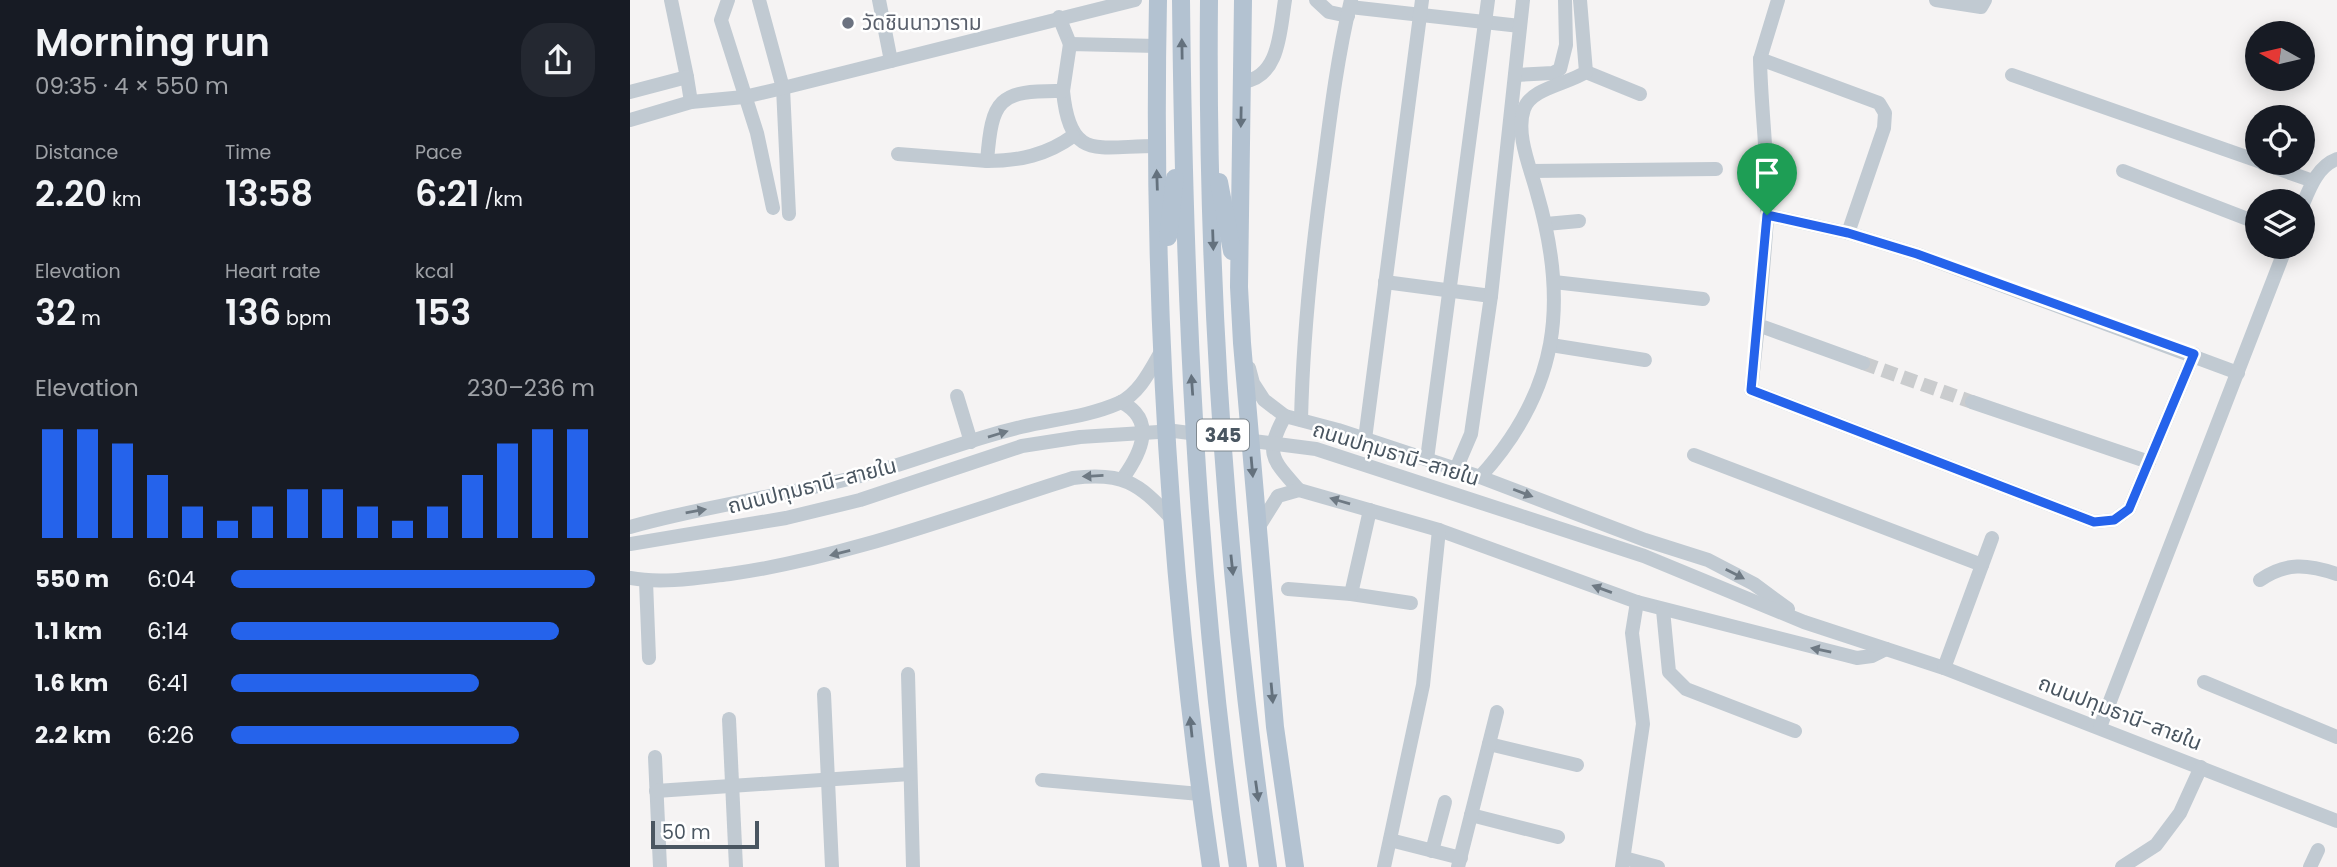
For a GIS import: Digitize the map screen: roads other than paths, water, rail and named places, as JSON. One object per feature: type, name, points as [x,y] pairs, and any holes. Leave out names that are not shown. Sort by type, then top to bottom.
[{"type":"main road","points":[[1158,0],[1156,146],[1171,518],[1200,794],[1211,867]]},
{"type":"main road","name":"345","points":[[1181,0],[1189,348],[1201,534],[1219,736],[1238,867]]},
{"type":"main road","name":"345","points":[[1209,0],[1208,124],[1229,531],[1248,731],[1268,867]]},
{"type":"main road","points":[[1243,0],[1239,286],[1242,343],[1275,727],[1295,867]]},
{"type":"main road","points":[[1208,124],[1239,286]]},
{"type":"main road","points":[[1161,289],[1182,125]]},
{"type":"street","points":[[671,0],[691,102]]},
{"type":"street","points":[[728,0],[721,20],[757,133],[773,208]]},
{"type":"street","points":[[759,0],[783,89],[789,214]]},
{"type":"street","points":[[879,0],[891,61]]},
{"type":"street","points":[[630,120],[691,102],[744,97],[783,89],[1059,17],[1083,6],[1135,0]]},
{"type":"street","points":[[1242,82],[1255,81],[1266,72],[1274,57],[1285,0]]},
{"type":"street","points":[[1316,0],[1329,12],[1349,8],[1421,7],[1485,22],[1520,26]]},
{"type":"street","points":[[1427,459],[1488,0]]},
{"type":"street","points":[[1456,469],[1471,434],[1491,296],[1523,0]]},
{"type":"street","points":[[1515,75],[1553,73],[1560,69],[1566,45],[1565,0]]},
{"type":"street","points":[[1580,0],[1586,72]]},
{"type":"street","points":[[1778,0],[1760,60],[1760,93],[1765,121],[1767,215],[1751,390],[2094,522],[2114,520],[2129,509],[2194,354]]},
{"type":"street","points":[[1936,0],[1974,9],[1980,7],[1985,0]]},
{"type":"street","points":[[1365,439],[1421,7]]},
{"type":"street","points":[[1301,420],[1302,351],[1314,234],[1338,60],[1349,8]]},
{"type":"street","points":[[1059,17],[1070,44],[1063,92],[1066,121],[1073,136],[1084,144],[1096,146],[1156,146]]},
{"type":"street","points":[[1070,44],[1157,46]]},
{"type":"street","points":[[1760,60],[1879,103],[1885,113],[1884,128],[1848,233]]},
{"type":"street","points":[[1480,477],[1522,424],[1537,392],[1551,345],[1554,282],[1546,224],[1521,130],[1523,110],[1531,97],[1586,72],[1640,94]]},
{"type":"street","points":[[2012,75],[2245,157]]},
{"type":"street","points":[[630,92],[687,77]]},
{"type":"street","points":[[987,161],[991,118],[1002,102],[1035,91],[1063,92]]},
{"type":"street","points":[[898,154],[1008,161],[1053,151],[1073,136]]},
{"type":"street","points":[[2310,189],[2329,162],[2337,159]]},
{"type":"street","points":[[1531,171],[1716,169]]},
{"type":"street","points":[[2123,171],[2245,218]]},
{"type":"street","points":[[2296,175],[2313,181]]},
{"type":"street","points":[[1767,215],[1848,233],[1917,254],[2194,354],[2238,373]]},
{"type":"street","points":[[1546,224],[1580,221]]},
{"type":"street","points":[[2100,727],[2281,259]]},
{"type":"street","points":[[1385,282],[1491,296]]},
{"type":"street","points":[[1554,282],[1703,299]]},
{"type":"street","points":[[1758,325],[1863,363]]},
{"type":"street","points":[[1242,343],[1253,383],[1264,400],[1285,416],[1480,477],[1646,540],[1708,560],[1754,584],[1804,622]]},
{"type":"street","points":[[1551,345],[1645,360]]},
{"type":"street","points":[[630,527],[864,475],[1021,426],[1071,419],[1121,402],[1139,387],[1163,350]]},
{"type":"street","points":[[957,396],[971,442]]},
{"type":"street","points":[[1121,402],[1131,407],[1140,418],[1144,439],[1139,456],[1123,478]]},
{"type":"street","points":[[1972,402],[2149,462]]},
{"type":"street","points":[[1285,416],[1272,440],[1272,453],[1281,470],[1299,490]]},
{"type":"street","name":"ถนนปทุมธานี-สายใน","points":[[630,544],[786,518],[922,481],[1022,446],[1080,437],[1174,430],[1316,449],[1644,556],[1804,622],[1944,668],[2337,821]]},
{"type":"street","points":[[1694,456],[1982,565]]},
{"type":"street","points":[[630,578],[646,581],[775,568],[855,549],[1073,478],[1108,475],[1123,478],[1149,494],[1171,518]]},
{"type":"street","points":[[1258,530],[1278,496],[1299,490],[1439,530],[1663,610],[1857,658],[1872,656],[1886,649]]},
{"type":"street","points":[[1351,594],[1370,510]]},
{"type":"street","points":[[1384,867],[1423,685],[1439,530]]},
{"type":"street","points":[[1944,668],[1992,538]]},
{"type":"street","points":[[2260,580],[2277,569],[2290,565],[2320,568],[2337,574]]},
{"type":"street","points":[[646,581],[649,658]]},
{"type":"street","points":[[1288,589],[1351,594],[1411,603]]},
{"type":"street","points":[[1637,602],[1632,633],[1643,724],[1623,862],[1658,867]]},
{"type":"street","points":[[1663,610],[1669,672],[1686,689],[1795,731]]},
{"type":"street","points":[[908,674],[913,867]]},
{"type":"street","points":[[2204,682],[2337,737]]},
{"type":"street","points":[[824,695],[832,867]]},
{"type":"street","points":[[1390,840],[1432,851],[1460,863],[1497,712]]},
{"type":"street","points":[[729,719],[736,867]]},
{"type":"street","points":[[1489,744],[1577,765]]},
{"type":"street","points":[[655,757],[660,867]]},
{"type":"street","points":[[2122,867],[2155,845],[2180,813],[2201,767]]},
{"type":"street","points":[[656,791],[910,774]]},
{"type":"street","points":[[1042,780],[1200,794]]},
{"type":"street","points":[[1432,851],[1445,802]]},
{"type":"street","points":[[1471,816],[1558,837]]},
{"type":"street","points":[[2310,867],[2318,850]]},
{"type":"tunnel","points":[[1863,363],[1972,402]]},
{"type":"place","name":"วัดชินนาวาราม","points":[[848,23]]}]
